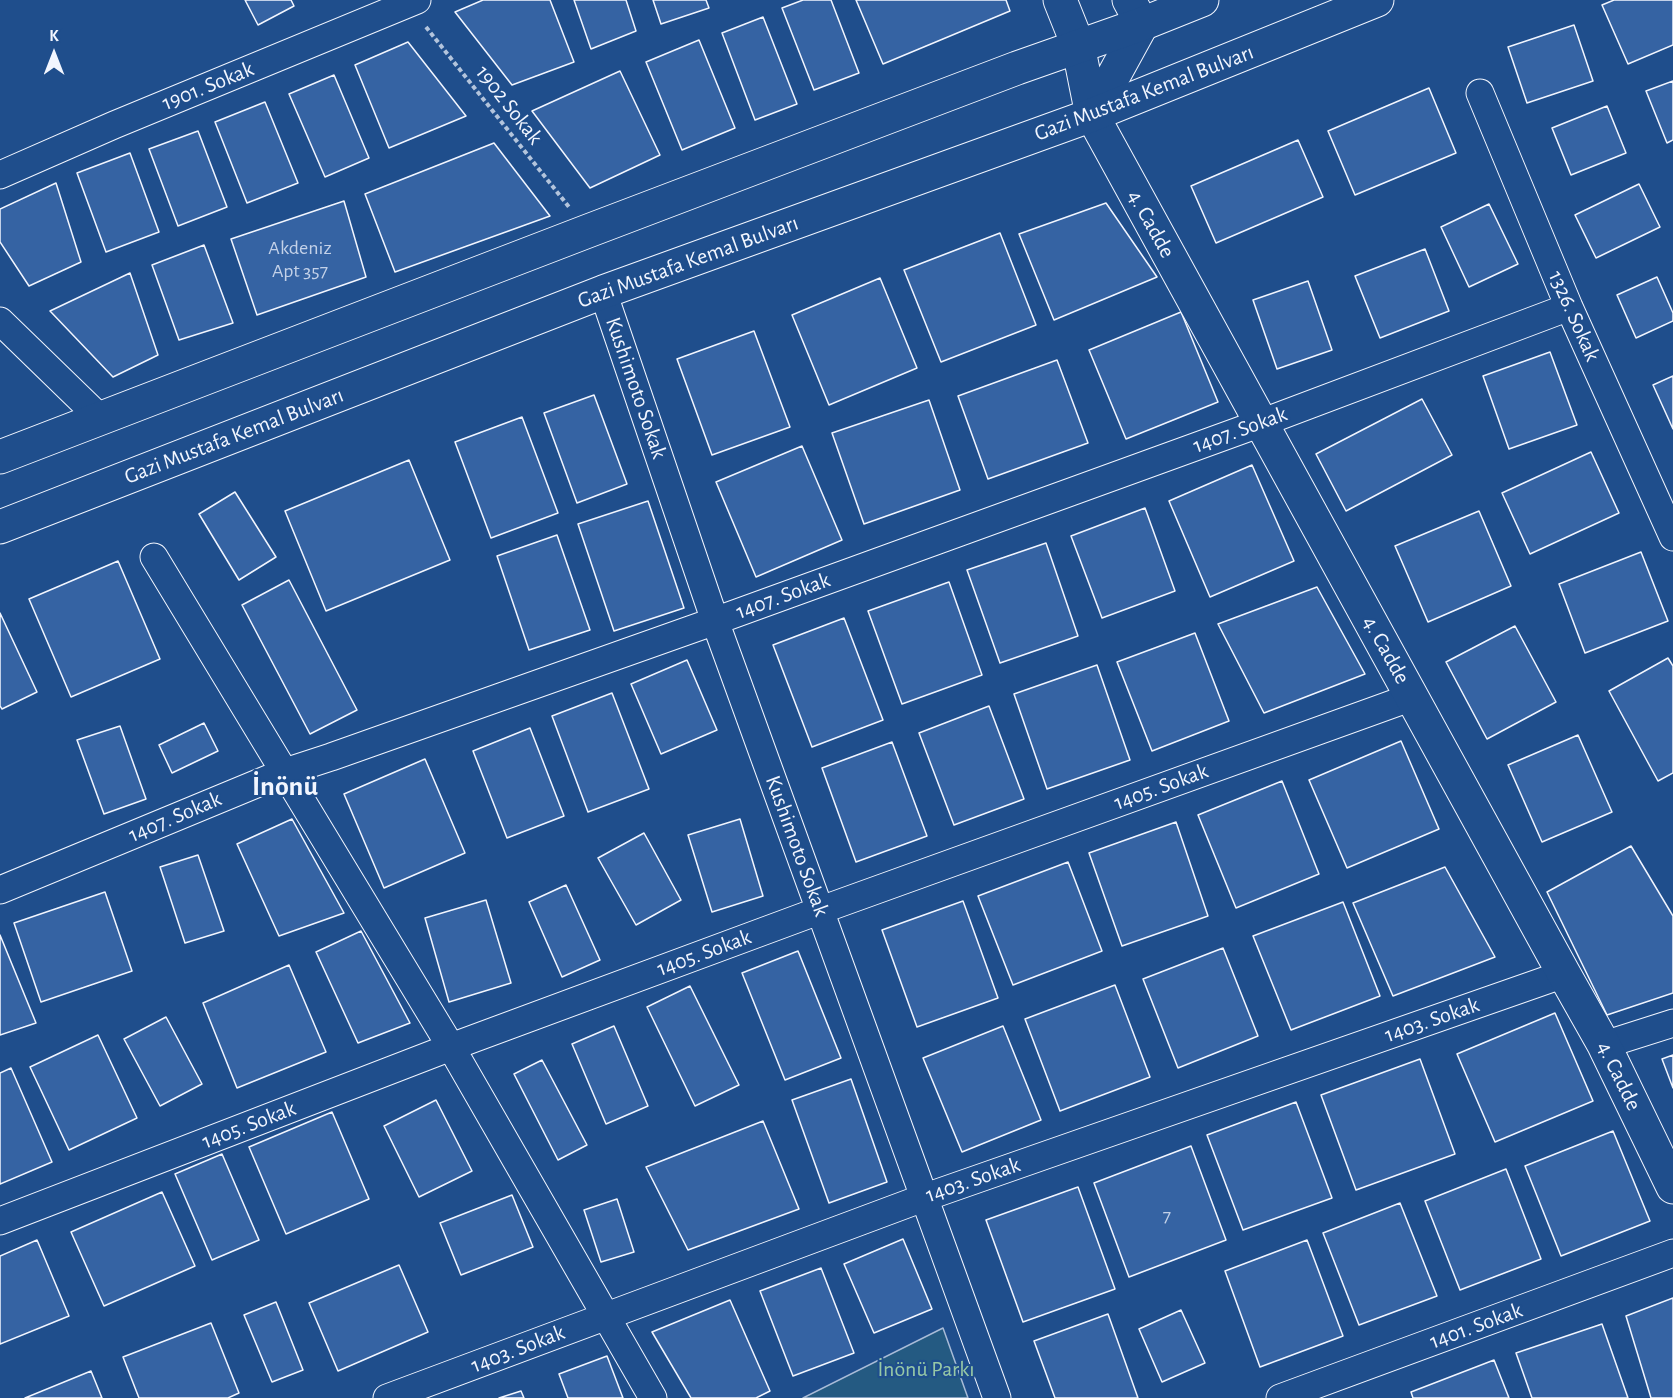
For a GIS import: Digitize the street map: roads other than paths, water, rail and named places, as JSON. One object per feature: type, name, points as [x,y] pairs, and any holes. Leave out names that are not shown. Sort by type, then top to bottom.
[{"type":"main road","name":"4. Cadde","points":[[1060,0],[1078,45],[1092,115],[1604,1045],[1673,1187]]},
{"type":"main road","points":[[0,458],[1078,45],[1136,12],[1202,0]]},
{"type":"main road","name":"Gazi Mustafa Kemal Bulvarı","points":[[0,527],[603,292],[1092,115],[1377,0]]},
{"type":"main road","points":[[1092,115],[1136,12]]},
{"type":"street","name":"1901. Sokak","points":[[0,175],[114,125],[412,2]]},
{"type":"street","name":"1326. Sokak","points":[[1480,93],[1569,307],[1673,537]]},
{"type":"street","name":"Kushimoto Sokak","points":[[603,292],[715,621],[997,1398]]},
{"type":"street","name":"1407. Sokak","points":[[0,890],[285,772],[715,621],[1261,423],[1569,307]]},
{"type":"street","points":[[0,321],[100,418]]},
{"type":"street","points":[[154,557],[452,1047],[653,1398]]},
{"type":"street","name":"1405. Sokak","points":[[0,1221],[452,1047],[821,910],[1412,697]]},
{"type":"street","name":"1403. Sokak","points":[[387,1398],[923,1198],[1564,974]]},
{"type":"street","points":[[1604,1045],[1673,1023]]},
{"type":"street","name":"1401. Sokak","points":[[1280,1398],[1673,1253]]},
{"type":"district","name":"İnönü","points":[[285,787]]},
{"type":"park label","name":"İnönü Parkı","points":[[926,1369]]}]
